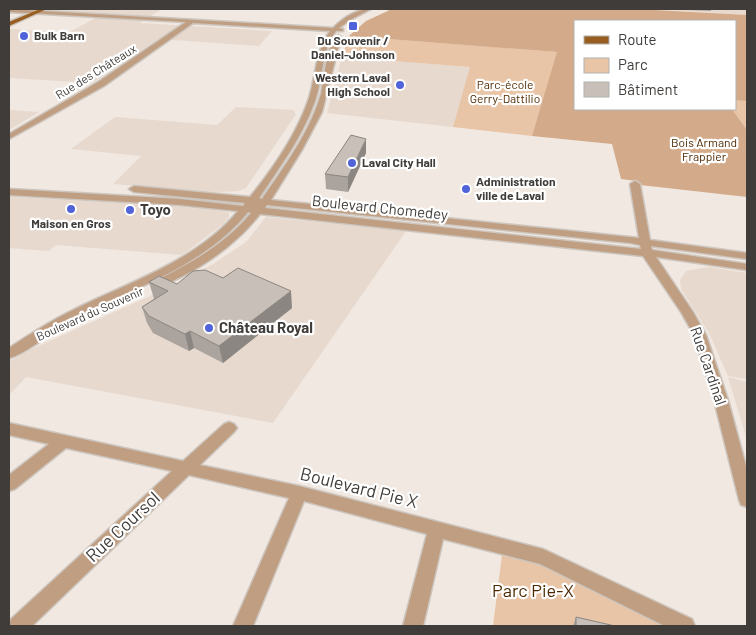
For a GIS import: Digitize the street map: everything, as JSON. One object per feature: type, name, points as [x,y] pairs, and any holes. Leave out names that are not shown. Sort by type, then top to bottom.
[{"type":"main road","points":[[9,20],[44,9]]},
{"type":"main road","points":[[9,24],[31,12]]},
{"type":"street","points":[[334,31],[346,20],[368,9]]},
{"type":"street","points":[[9,12],[343,31],[361,18],[376,11]]},
{"type":"street","name":"Rue des Châteaux","points":[[9,137],[101,84],[190,23]]},
{"type":"street","name":"Boulevard du Souvenir","points":[[256,205],[264,182],[308,109],[326,45],[334,31]]},
{"type":"street","name":"Boulevard du Souvenir","points":[[9,354],[74,314],[194,255],[229,229],[276,186],[315,120],[325,92],[335,46],[343,31]]},
{"type":"street","points":[[222,197],[244,193],[264,182]]},
{"type":"street","name":"Boulevard Chomedey","points":[[9,184],[151,190],[222,197],[256,205],[297,205],[646,248],[747,267]]},
{"type":"street","name":"Rue Cardinal","points":[[635,184],[646,248],[700,335],[743,467],[747,500]]},
{"type":"street","points":[[276,186],[283,197],[297,205]]},
{"type":"street","name":"Boulevard Chomedey","points":[[9,192],[256,205],[646,248],[747,256]]},
{"type":"street","name":"Rue Coursol","points":[[18,626],[229,428]]},
{"type":"street","name":"Boulevard Pie X","points":[[9,429],[300,494],[543,557],[685,626]]},
{"type":"street","points":[[9,484],[64,441]]},
{"type":"street","points":[[242,626],[300,494]]},
{"type":"street","points":[[413,626],[437,528]]},
{"type":"shaded area","points":[[52,9],[162,9],[140,23],[272,31],[259,46],[158,39],[92,83],[9,78],[9,29],[68,33],[101,15],[49,11]]},
{"type":"shaded area","points":[[636,9],[747,9],[747,15],[663,10]]},
{"type":"shaded area","name":"Western Laval High School","points":[[342,57],[471,67],[453,127],[327,113]]},
{"type":"shaded area","points":[[236,107],[293,110],[296,114],[246,188],[238,191],[215,192],[113,184],[141,156],[71,149],[115,117],[217,125]]},
{"type":"shaded area","points":[[9,110],[39,112],[9,130]]},
{"type":"shaded area","points":[[9,197],[162,205],[222,211],[229,213],[229,217],[222,225],[182,255],[56,245],[49,251],[9,248]]},
{"type":"shaded area","points":[[266,217],[406,231],[273,423],[26,377],[9,395],[10,361],[36,347],[177,284],[215,263],[246,242]]},
{"type":"shaded area","points":[[709,267],[747,273],[747,379],[728,376],[709,333],[681,289],[680,280],[686,271]]},
{"type":"shaded area","points":[[728,377],[747,382],[747,440]]},
{"type":"green space","name":"Bois Armand Frappier","points":[[392,9],[636,9],[747,15],[747,101],[736,100],[736,20],[574,20],[574,110],[733,110],[747,130],[747,197],[640,185],[637,181],[621,179],[612,144],[532,136],[557,52],[349,36],[366,21]]},
{"type":"green space","name":"Parc-école Gerry-Dattilio","points":[[349,36],[558,52],[532,136],[453,127],[470,67],[342,57]]},
{"type":"green space","points":[[736,100],[747,101],[747,130],[733,110],[736,110]]},
{"type":"green space","name":"Parc Pie-X","points":[[503,547],[543,557],[685,626],[493,626]]},
{"type":"building","points":[[351,135],[366,139],[348,177],[325,174]]},
{"type":"building","name":"Château Royal","points":[[238,268],[291,291],[219,346],[190,331],[185,334],[149,316],[142,307],[168,291],[149,282],[159,276],[177,284],[193,271],[205,270],[223,278]]},
{"type":"building","points":[[576,617],[615,626],[576,626]]},
{"type":"place","name":"Du Souvenir / Daniel-Johnson","points":[[353,26]]},
{"type":"place","name":"Bulk Barn","points":[[24,36]]},
{"type":"place","name":"Western Laval High School","points":[[400,85]]},
{"type":"place","name":"Laval City Hall","points":[[352,163]]},
{"type":"place","name":"Administration ville de Laval","points":[[466,189]]},
{"type":"place","name":"Maison en Gros","points":[[71,209]]},
{"type":"place","name":"Toyo","points":[[130,210]]},
{"type":"place","name":"Château Royal","points":[[209,328]]}]
